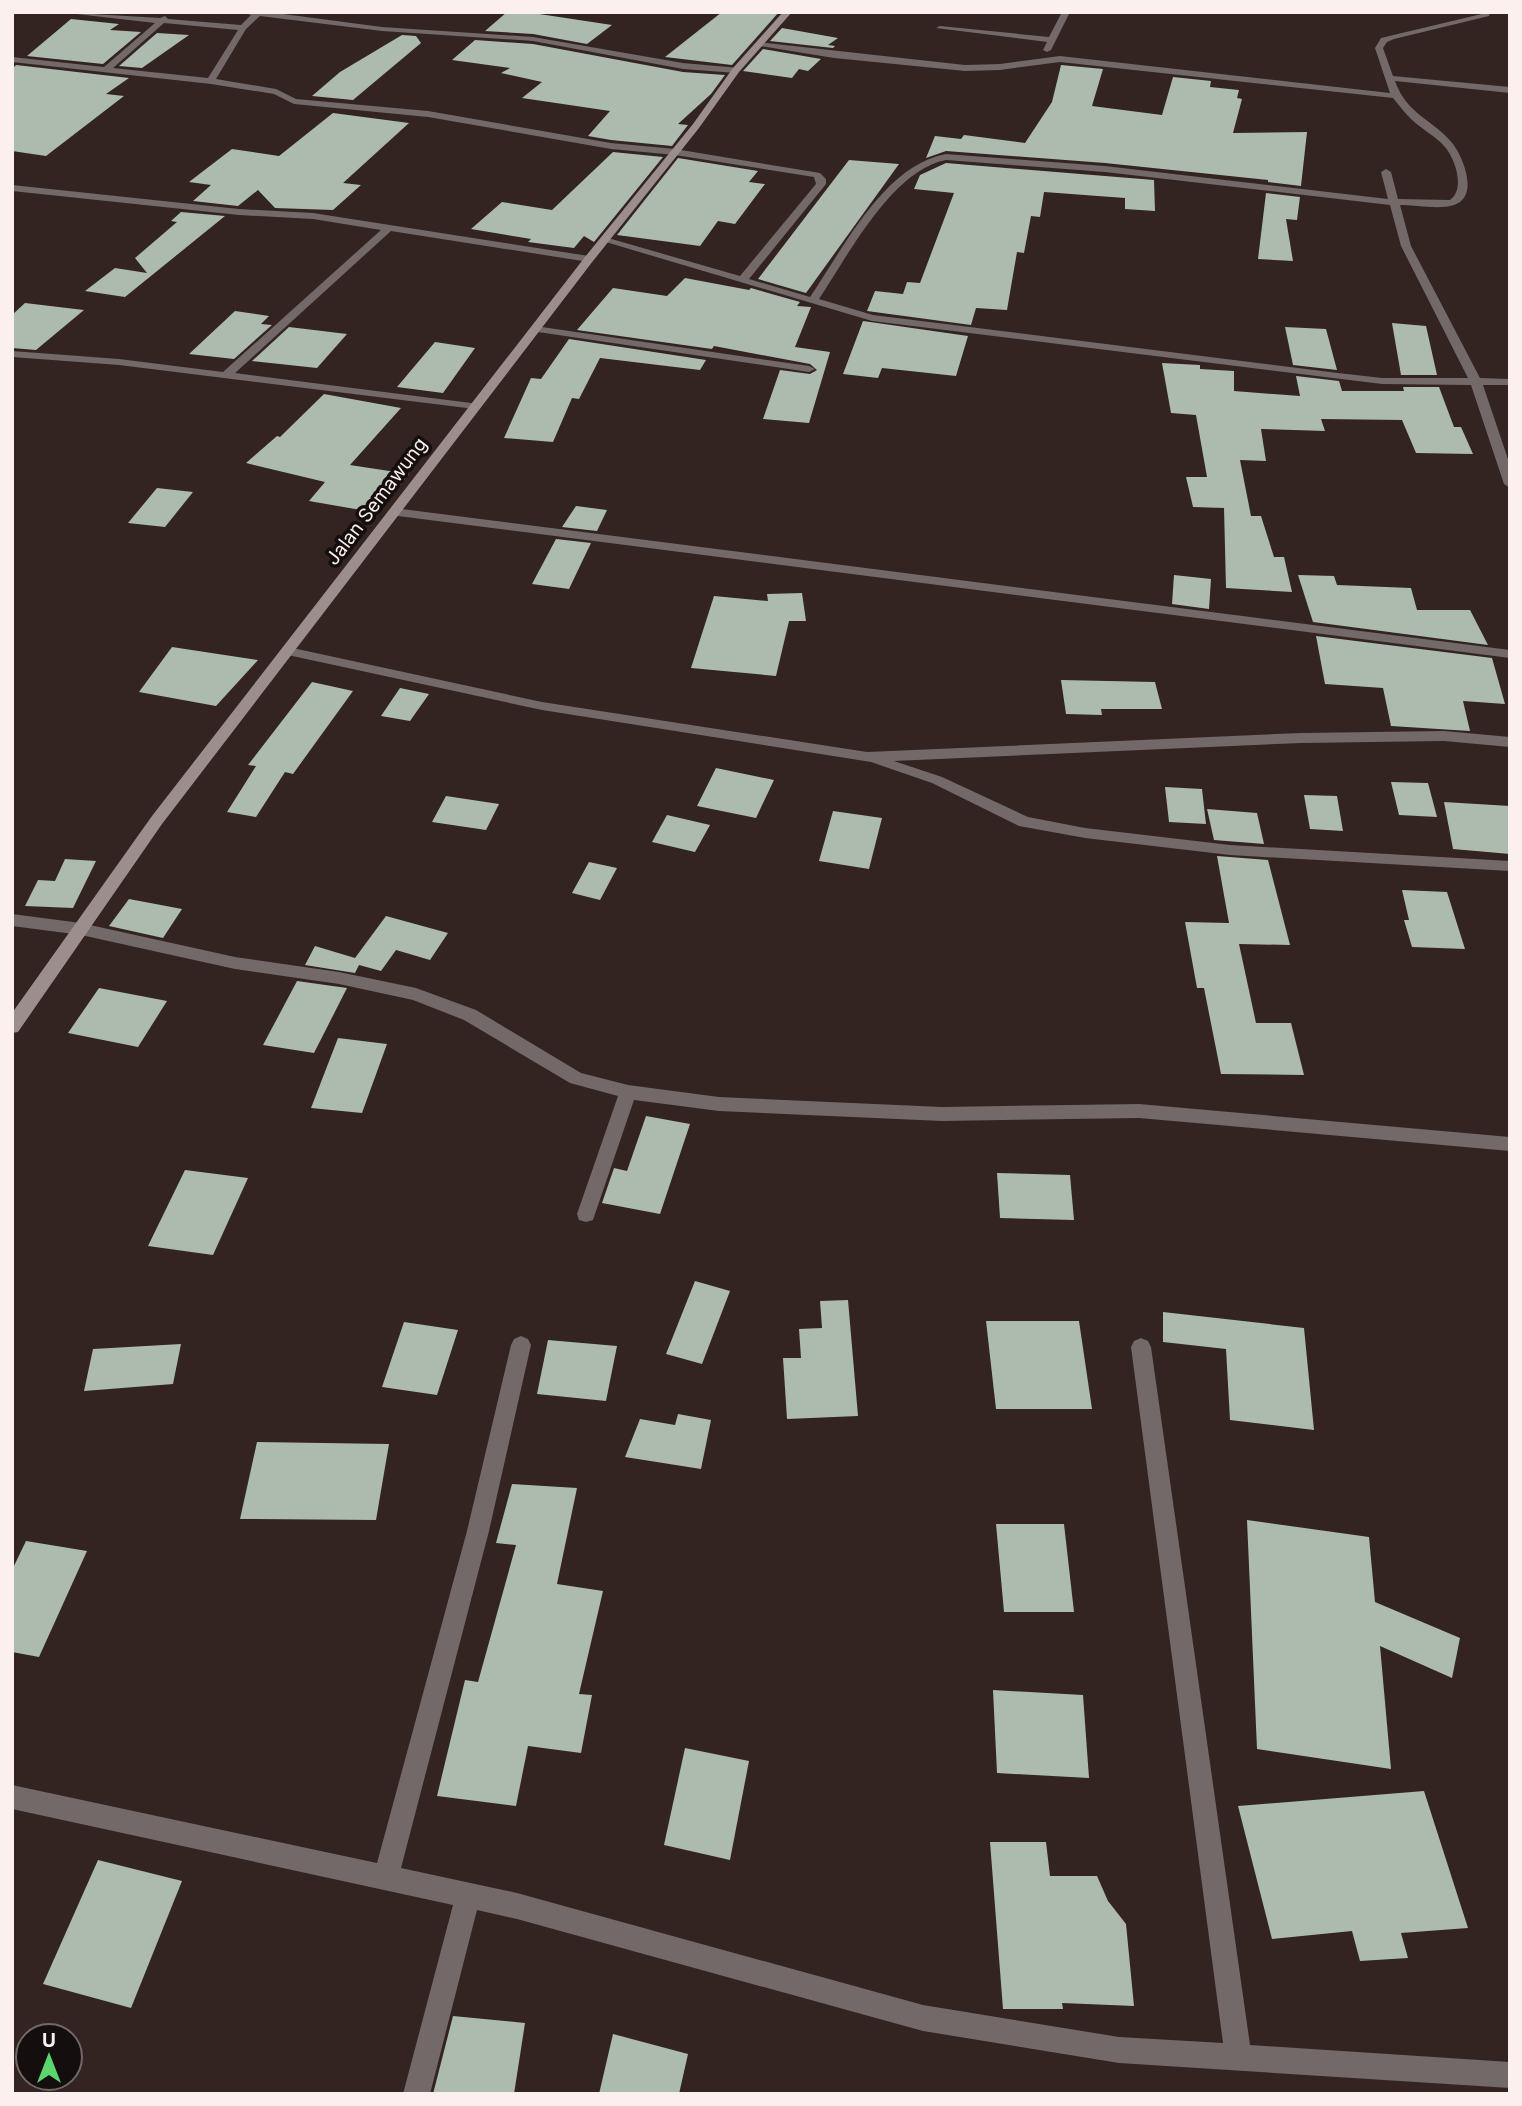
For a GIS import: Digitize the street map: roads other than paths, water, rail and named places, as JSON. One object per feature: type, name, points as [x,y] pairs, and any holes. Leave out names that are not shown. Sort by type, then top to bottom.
[{"type":"street","points":[[62,12],[243,28]]},
{"type":"street","points":[[107,68],[174,12]]},
{"type":"street","points":[[247,12],[382,29],[533,39],[683,66],[736,70]]},
{"type":"street","points":[[329,22],[342,12]]},
{"type":"street","name":"Jalan Semawung","points":[[12,1027],[157,820],[736,70],[788,12]]},
{"type":"street","points":[[1042,60],[1066,12]]},
{"type":"street","points":[[813,300],[876,207],[906,176],[935,159],[946,157],[1105,169],[1392,202],[1452,203],[1461,197],[1464,188],[1456,157],[1448,144],[1420,123],[1396,96],[1392,78],[1379,48],[1384,40],[1486,12]]},
{"type":"street","points":[[211,81],[243,28],[258,13]]},
{"type":"street","points":[[940,28],[1052,40]]},
{"type":"street","points":[[760,44],[834,55],[965,68],[1000,67],[1060,59],[1396,96]]},
{"type":"street","points":[[12,59],[211,81],[276,92],[293,101],[417,113],[611,146],[675,152],[814,174],[821,179],[821,184],[742,280]]},
{"type":"street","points":[[1392,78],[1510,90]]},
{"type":"street","points":[[1385,172],[1406,246],[1476,382],[1510,484]]},
{"type":"street","points":[[12,188],[239,212],[294,214],[589,260]]},
{"type":"street","points":[[225,376],[389,228]]},
{"type":"street","points":[[604,240],[872,318],[1382,380],[1510,382]]},
{"type":"street","points":[[535,329],[809,369]]},
{"type":"street","points":[[12,354],[119,362],[475,406]]},
{"type":"street","points":[[394,512],[1510,654]]},
{"type":"street","points":[[288,651],[542,706],[867,757],[937,780],[1024,822],[1085,833],[1230,850],[1510,866]]},
{"type":"street","points":[[867,757],[1301,738],[1444,736],[1510,742]]},
{"type":"street","points":[[12,919],[81,929],[235,963],[339,978],[439,1000],[470,1015],[576,1078],[628,1093],[719,1104],[942,1114],[1139,1111],[1510,1144]]},
{"type":"street","points":[[586,1214],[628,1093]]},
{"type":"street","points":[[386,1878],[478,1531],[521,1345]]},
{"type":"street","points":[[1141,1347],[1238,2057]]},
{"type":"street","points":[[12,1797],[468,1895],[923,2018],[1119,2050],[1510,2075]]},
{"type":"street","points":[[416,2094],[468,1895]]}]
